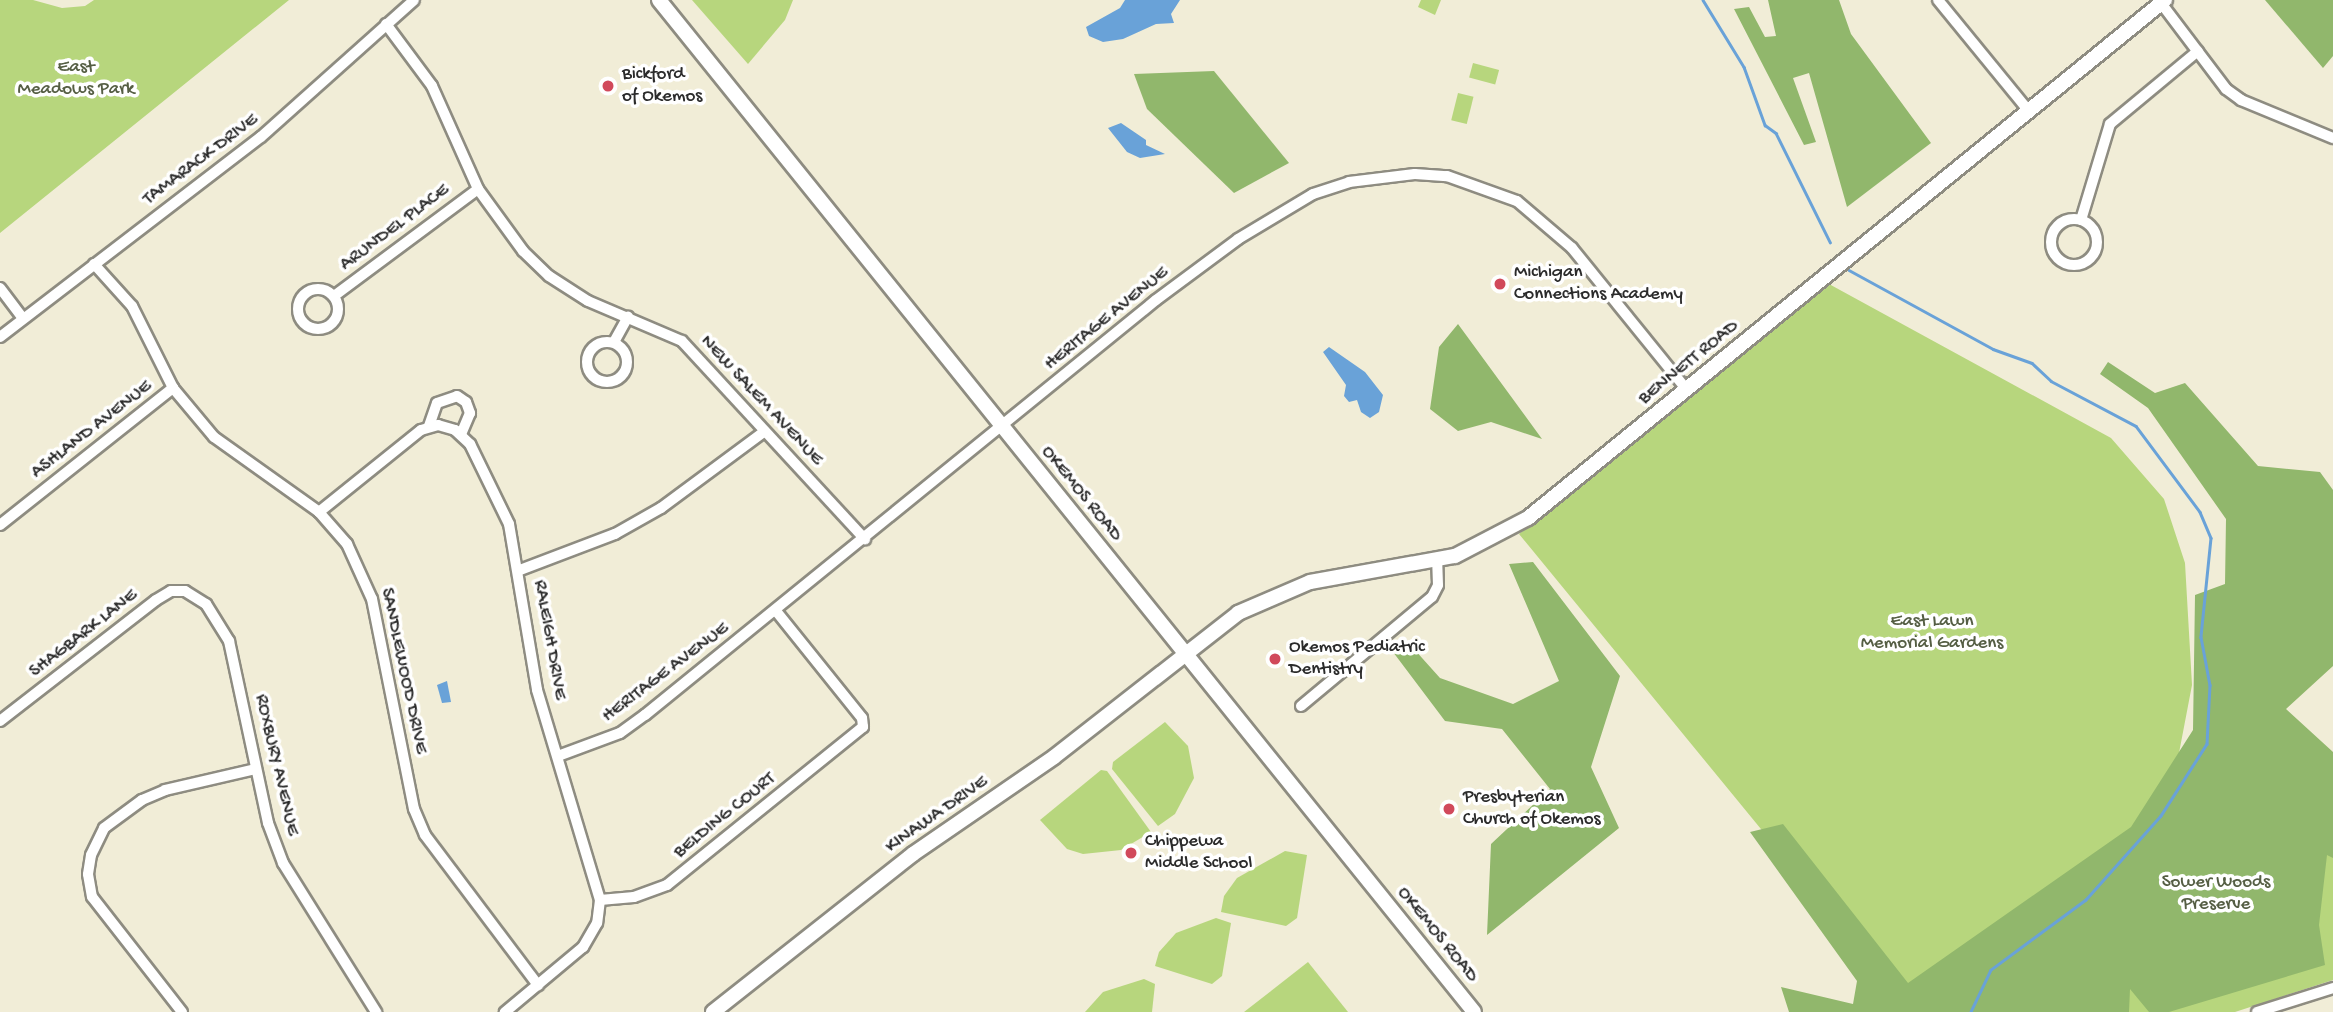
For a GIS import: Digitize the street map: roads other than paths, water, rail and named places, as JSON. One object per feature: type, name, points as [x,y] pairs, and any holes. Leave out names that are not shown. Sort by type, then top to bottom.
[{"type":"street","name":"TAMARACK DRIVE","points":[[0,337],[261,137],[414,0]]},
{"type":"street","name":"OKEMOS ROAD","points":[[659,0],[1474,1012]]},
{"type":"street","points":[[1938,0],[2029,111]]},
{"type":"street","points":[[2163,2],[2226,89],[2241,100],[2333,138]]},
{"type":"street","name":"BENNETT ROAD","points":[[1185,652],[1238,613],[1283,591],[1323,579],[1437,561],[1485,543],[1528,518],[2163,2]]},
{"type":"street","name":"NEW SALEM AVENUE","points":[[386,24],[432,86],[478,189],[510,236],[549,276],[588,301],[682,341],[864,539]]},
{"type":"street","points":[[2081,220],[2110,124],[2198,51]]},
{"type":"street","name":"HERITAGE AVENUE","points":[[558,756],[620,733],[776,611],[1156,300],[1280,213],[1349,182],[1415,174],[1476,184],[1517,201],[1545,222],[1687,390]]},
{"type":"street","name":"ARUNDEL PLACE","points":[[334,296],[478,189]]},
{"type":"street","points":[[2067,220],[2081,220],[2096,235],[2096,249],[2079,264],[2063,262],[2053,251],[2052,235],[2067,220]]},
{"type":"street","name":"SANDLEWOOD DRIVE","points":[[94,264],[132,306],[173,388],[226,447],[319,512],[347,544],[372,599],[411,796],[425,835],[538,985]]},
{"type":"street","points":[[0,288],[23,318]]},
{"type":"street","points":[[614,342],[628,317]]},
{"type":"street","name":"ASHLAND AVENUE","points":[[0,525],[173,388]]},
{"type":"street","points":[[319,512],[429,426],[441,399],[460,397],[470,413],[461,435],[447,427],[429,426]]},
{"type":"street","points":[[520,570],[603,539],[661,508],[765,431]]},
{"type":"street","name":"RALEIGH DRIVE","points":[[461,435],[509,524],[520,570],[537,690],[600,900]]},
{"type":"street","points":[[1301,706],[1432,597],[1438,585],[1437,561]]},
{"type":"street","name":"ROXBURY AVENUE","points":[[156,600],[171,591],[185,591],[206,604],[220,623],[235,662],[268,823],[287,872],[376,1012]]},
{"type":"street","name":"SHAGBARK LANE","points":[[0,721],[156,600]]},
{"type":"street","name":"BELDING COURT","points":[[600,900],[634,897],[667,885],[863,727],[862,718],[776,611]]},
{"type":"street","name":"KINAWA DRIVE","points":[[713,1012],[913,854],[1064,749],[1185,652]]},
{"type":"street","points":[[182,1012],[92,897],[88,874],[91,855],[104,828],[142,800],[176,787],[256,769]]},
{"type":"street","points":[[505,1012],[583,947],[597,923],[600,900]]},
{"type":"street","points":[[2257,1012],[2333,988]]},
{"type":"water","points":[[1125,0],[1180,0],[1171,14],[1174,23],[1156,24],[1123,39],[1103,42],[1089,36],[1086,27],[1120,8]]},
{"type":"water","points":[[1121,123],[1146,140],[1146,145],[1165,154],[1140,158],[1127,152],[1108,128]]},
{"type":"water","points":[[1329,347],[1365,372],[1383,395],[1379,412],[1370,418],[1361,412],[1357,400],[1349,402],[1344,396],[1346,385],[1323,352]]},
{"type":"water","points":[[447,681],[451,702],[442,703],[437,685]]},
{"type":"waterway","points":[[1703,0],[1744,67],[1765,125],[1776,133],[1830,242]]},
{"type":"waterway","points":[[1849,270],[1993,349],[2032,363],[2051,381],[2136,426],[2200,512],[2211,538],[2201,637],[2210,685],[2207,744],[2161,816],[2086,900],[1991,970],[1971,1012]]},
{"type":"place","name":"Bickford of Okemos","points":[[608,86]]},
{"type":"place","name":"Michigan Connections Academy","points":[[1500,284]]},
{"type":"place","name":"Okemos Pediatric Dentistry","points":[[1275,659]]},
{"type":"place","name":"Presbyterian Church of Okemos","points":[[1449,809]]},
{"type":"place","name":"Chippewa Middle School","points":[[1131,853]]},
{"type":"park label","name":"East Meadows Park","points":[[76,79]]},
{"type":"park label","name":"East Lawn Memorial Gardens","points":[[1932,633]]},
{"type":"park label","name":"Sower Woods Preserve","points":[[2216,894]]}]
